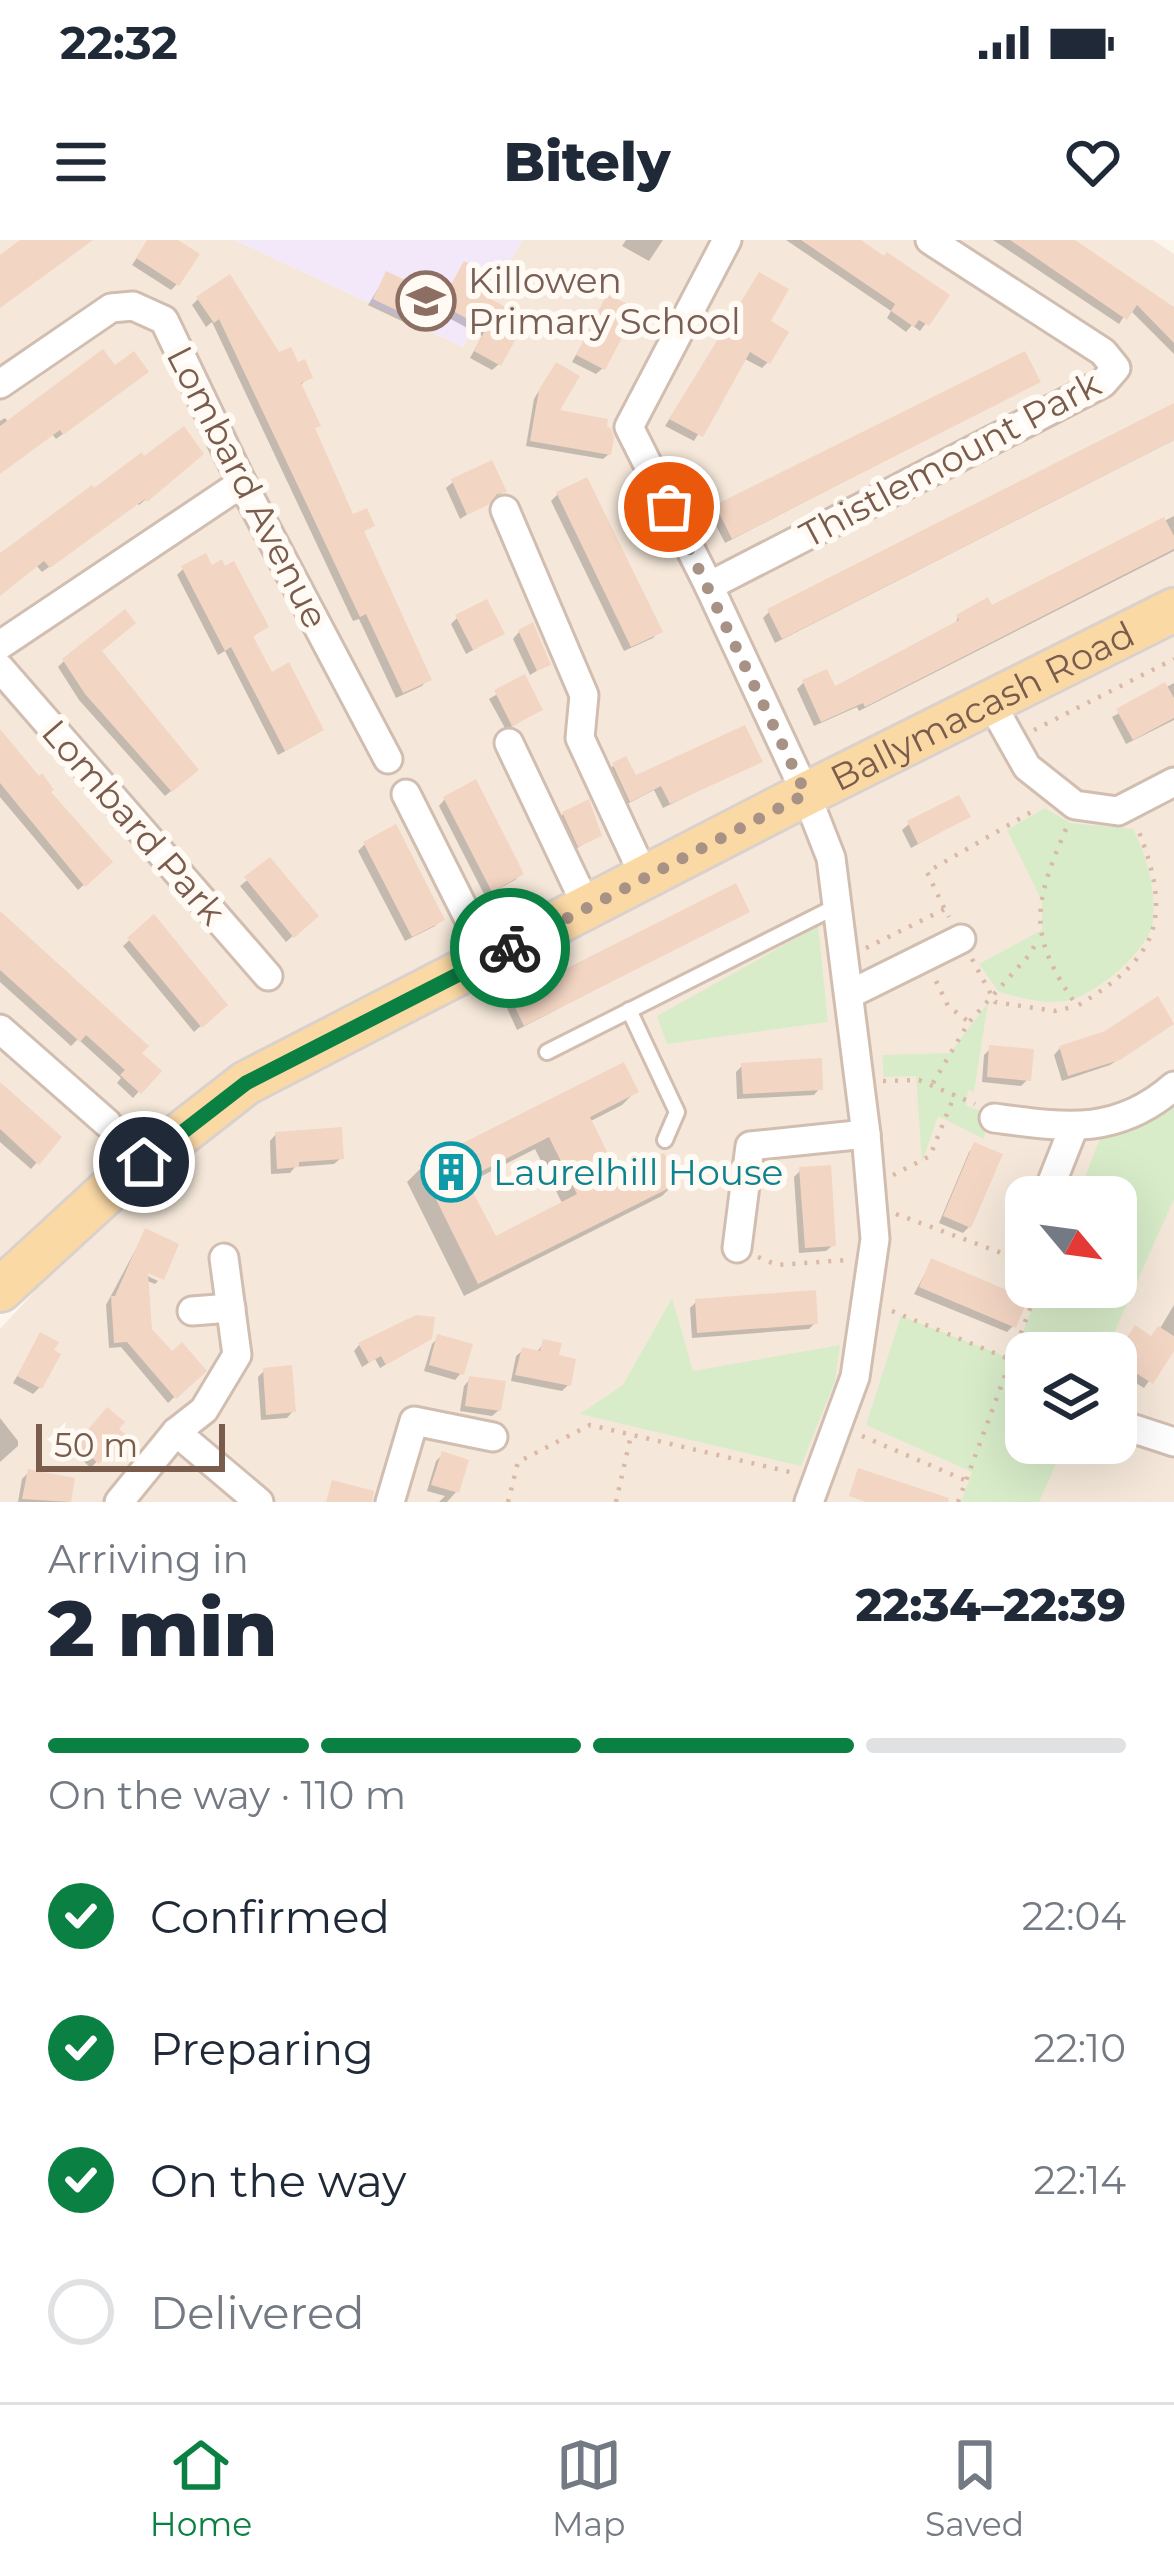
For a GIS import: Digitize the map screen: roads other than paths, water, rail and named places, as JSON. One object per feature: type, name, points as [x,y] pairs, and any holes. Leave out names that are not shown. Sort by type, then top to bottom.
[{"type":"main road","name":"Ballymacash Road","points":[[0,1290],[110,1189],[246,1083],[1174,610]]},
{"type":"street","points":[[727,240],[629,428],[710,586],[831,858],[866,1133],[872,1258],[855,1377],[813,1490]]},
{"type":"street","name":"Thistlemount Park","points":[[710,586],[1103,383],[1116,368],[1103,352],[930,240]]},
{"type":"street","name":"Lombard Avenue","points":[[0,384],[111,308],[134,306],[164,320],[242,483],[388,759]]},
{"type":"street","points":[[0,645],[242,483]]},
{"type":"street","points":[[505,510],[584,695],[580,738],[645,878]]},
{"type":"street","name":"Lombard Park","points":[[0,668],[268,976]]},
{"type":"street","points":[[991,703],[1027,767],[1076,806],[1118,811],[1174,782]]},
{"type":"street","points":[[509,743],[587,908]]},
{"type":"street","points":[[406,794],[489,959]]},
{"type":"street","points":[[850,994],[962,939]]},
{"type":"street","points":[[0,1029],[107,1123]]},
{"type":"street","points":[[994,1118],[1073,1129],[1102,1124],[1174,1086]]},
{"type":"street","points":[[1054,1176],[1073,1129]]},
{"type":"street","points":[[736,1248],[750,1145],[866,1133]]},
{"type":"street","points":[[119,1502],[176,1432],[204,1410],[237,1355],[224,1258]]},
{"type":"street","points":[[193,1310],[231,1308]]},
{"type":"street","points":[[390,1502],[414,1421],[493,1437]]},
{"type":"street","points":[[1137,1430],[1174,1442]]},
{"type":"street","points":[[176,1432],[259,1502]]},
{"type":"lane","points":[[547,1052],[839,905]]},
{"type":"lane","points":[[629,1010],[677,1112],[665,1140]]},
{"type":"place","name":"Killowen Primary School","points":[[426,301]]},
{"type":"place","name":"Laurelhill House","points":[[451,1172]]}]
